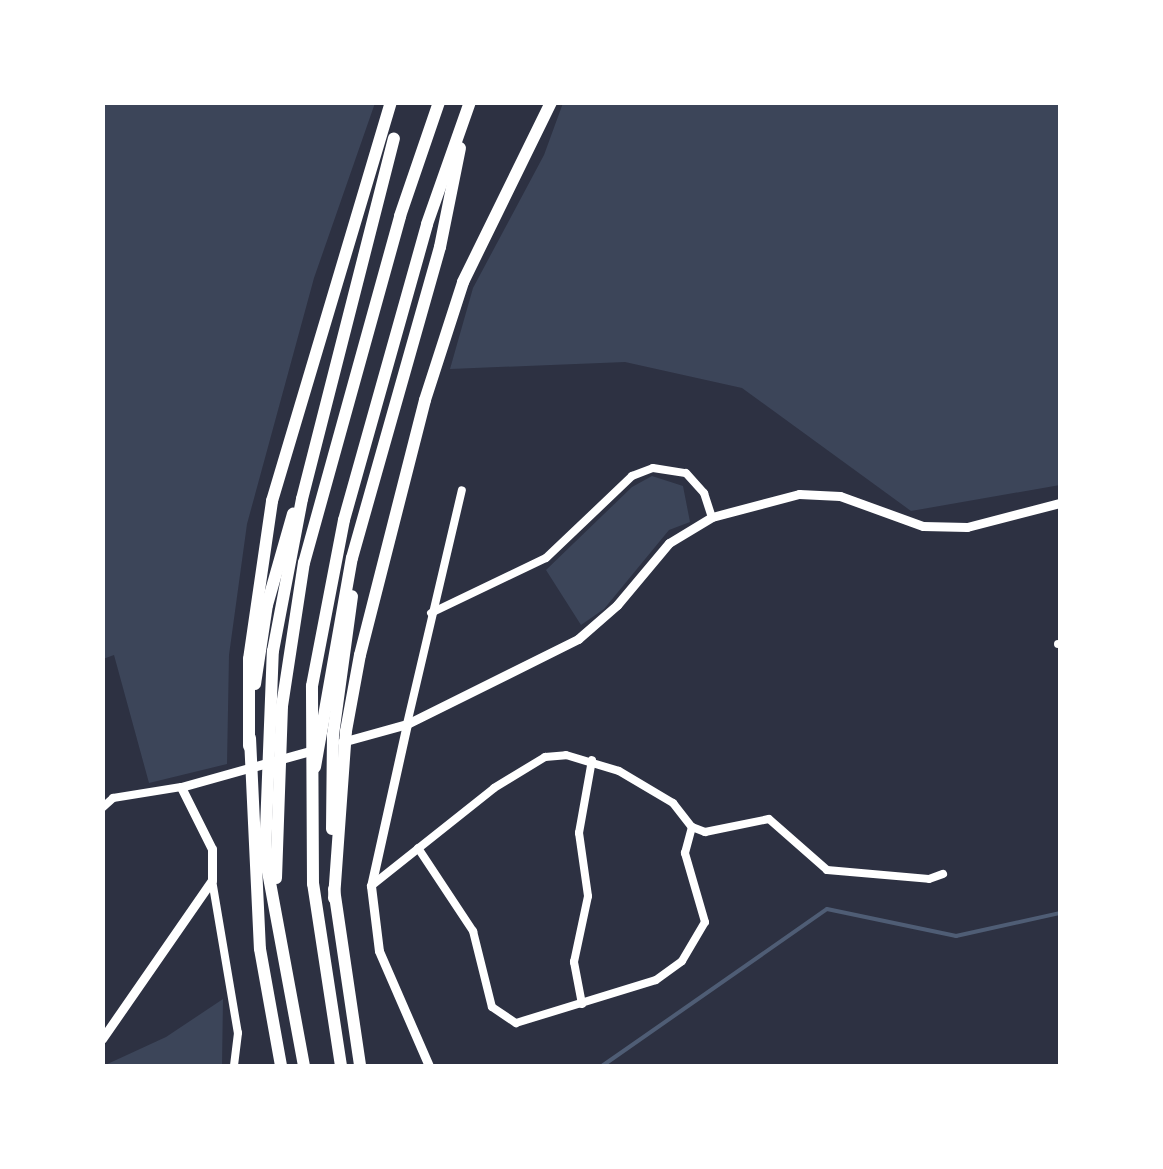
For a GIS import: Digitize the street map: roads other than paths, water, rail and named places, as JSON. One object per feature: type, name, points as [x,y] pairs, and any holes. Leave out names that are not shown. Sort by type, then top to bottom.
[{"type":"highway","points":[[281,1066],[260,949],[248,659],[272,501],[391,102]]},
{"type":"highway","points":[[276,894],[282,706],[304,562],[400,216],[440,102]]},
{"type":"highway","points":[[341,1066],[312,884],[312,686],[344,520],[428,224],[470,102]]},
{"type":"highway","points":[[334,898],[346,730],[360,656],[425,400],[463,282],[551,102]]},
{"type":"highway","points":[[304,1066],[276,894],[265,855],[268,708],[302,499],[394,139]]},
{"type":"highway","points":[[311,784],[352,558],[440,247],[457,144]]},
{"type":"highway","points":[[249,746],[267,605],[284,528],[302,499]]},
{"type":"highway","points":[[352,558],[333,734],[334,898],[360,1066]]},
{"type":"street","points":[[431,613],[546,558],[632,476],[653,468],[686,474],[704,493],[712,517]]},
{"type":"street","points":[[430,1066],[379,951],[372,886],[462,490]]},
{"type":"street","points":[[102,808],[113,798],[202,782],[407,724],[578,639],[617,605],[668,543],[712,517],[799,494],[840,496],[923,526],[968,527],[1060,503]]},
{"type":"street","points":[[372,886],[545,757],[592,760],[673,803],[692,827],[729,832],[769,819],[826,870],[929,880],[943,874]]},
{"type":"street","points":[[582,1004],[574,962],[588,896],[579,833],[592,760]]},
{"type":"street","points":[[181,787],[212,849],[212,880],[238,1033],[234,1066]]},
{"type":"street","points":[[418,848],[473,931],[496,1012],[516,1024],[656,980],[697,940],[705,922],[685,853],[692,827]]},
{"type":"street","points":[[102,1039],[212,880]]},
{"type":"waterway","points":[[602,1066],[827,909],[956,936],[1060,913]]}]
